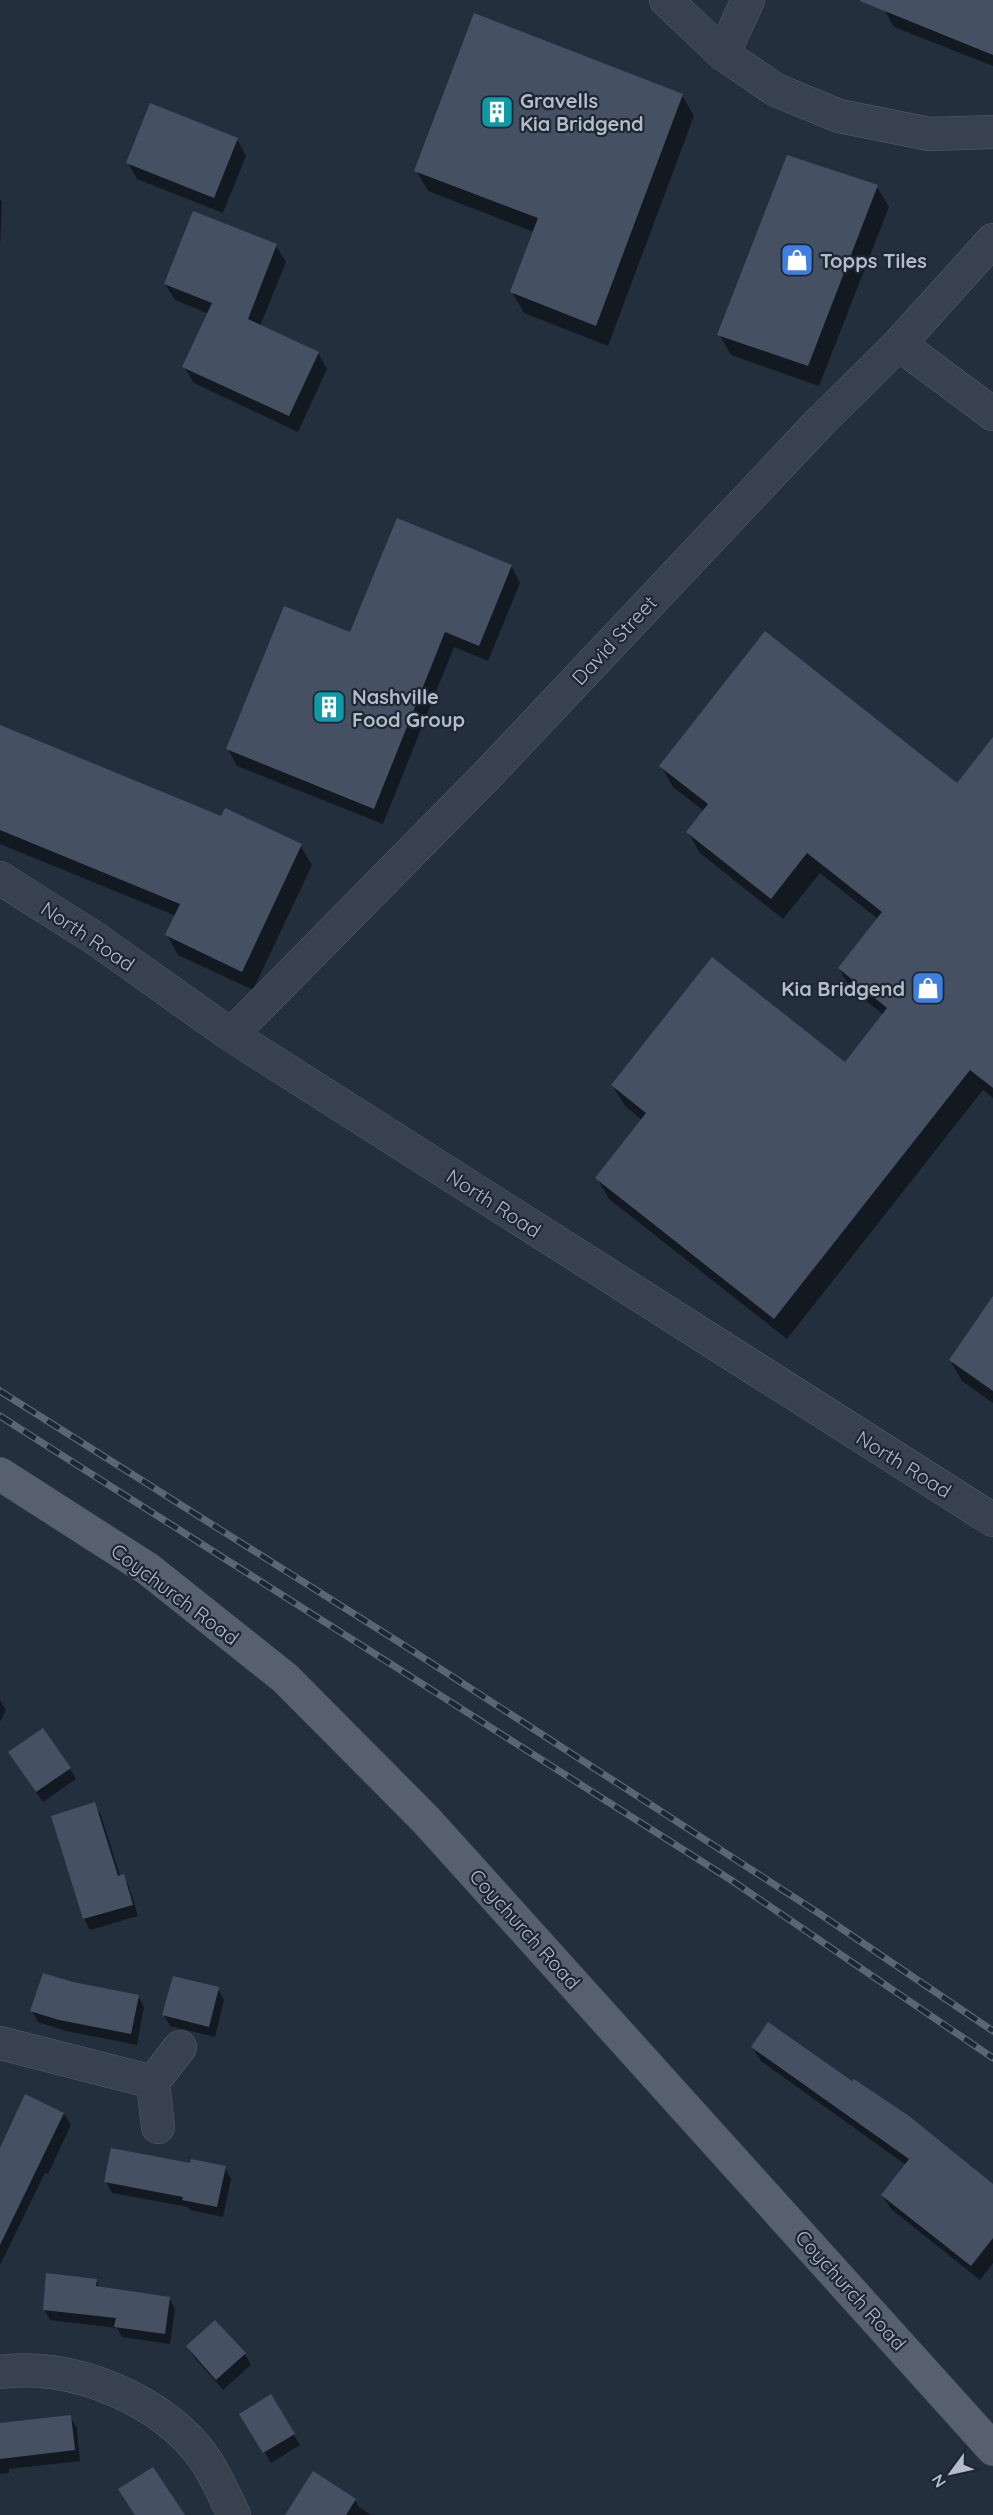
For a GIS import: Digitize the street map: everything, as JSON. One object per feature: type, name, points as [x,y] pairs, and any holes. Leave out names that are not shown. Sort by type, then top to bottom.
[{"type":"main road","name":"Coychurch Road","points":[[0,1474],[148,1569],[285,1678],[426,1820],[993,2448]]},
{"type":"street","points":[[666,0],[723,54],[776,90],[839,116],[929,134],[993,132]]},
{"type":"street","points":[[723,54],[748,0]]},
{"type":"street","name":"David Street","points":[[231,1035],[492,770],[820,422],[899,344],[993,240]]},
{"type":"street","points":[[899,344],[993,414]]},
{"type":"street","name":"North Road","points":[[0,878],[96,939],[231,1035],[993,1520]]},
{"type":"street","points":[[0,2043],[153,2082]]},
{"type":"street","points":[[158,2127],[153,2082],[180,2047]]},
{"type":"street","points":[[0,2372],[15,2369],[56,2371],[136,2398],[171,2422],[206,2461],[234,2515]]},
{"type":"building","points":[[993,0],[993,55],[860,1]]},
{"type":"building","points":[[474,13],[683,94],[596,326],[510,292],[538,218],[414,171]]},
{"type":"building","points":[[150,103],[238,138],[214,198],[126,163]]},
{"type":"building","name":"Topps Tiles","points":[[787,155],[878,185],[808,366],[717,335]]},
{"type":"building","points":[[193,211],[277,244],[248,319],[319,352],[289,416],[182,367],[212,303],[164,284]]},
{"type":"building","name":"Nashville Food Group","points":[[397,518],[512,565],[479,646],[445,632],[374,809],[226,749],[284,606],[350,632]]},
{"type":"building","name":"Kia Bridgend","points":[[765,631],[957,783],[993,737],[993,1088],[970,1070],[774,1319],[595,1178],[646,1113],[611,1085],[712,957],[845,1062],[887,1008],[838,968],[882,912],[807,853],[771,899],[686,832],[708,804],[659,766]]},
{"type":"building","points":[[0,725],[221,816],[225,808],[302,844],[242,972],[165,935],[180,904],[0,830]]},
{"type":"building","points":[[993,1296],[993,1391],[949,1360]]},
{"type":"building","points":[[43,1728],[71,1768],[36,1792],[8,1752]]},
{"type":"building","points":[[95,1802],[118,1876],[124,1874],[133,1905],[83,1919],[51,1816]]},
{"type":"building","points":[[43,1973],[73,1982],[139,1995],[131,2034],[59,2020],[30,2011]]},
{"type":"building","points":[[173,1976],[219,1987],[209,2027],[162,2015]]},
{"type":"building","points":[[768,2022],[852,2081],[854,2079],[909,2116],[993,2184],[993,2238],[971,2266],[881,2195],[909,2159],[751,2047]]},
{"type":"building","points":[[25,2094],[64,2113],[0,2245],[0,2148]]},
{"type":"building","points":[[111,2148],[190,2163],[191,2159],[226,2166],[217,2207],[182,2200],[183,2197],[104,2182]]},
{"type":"building","points":[[46,2273],[97,2279],[96,2286],[170,2297],[165,2334],[114,2327],[116,2318],[43,2310]]},
{"type":"building","points":[[215,2320],[246,2353],[216,2380],[186,2346]]},
{"type":"building","points":[[271,2394],[295,2434],[263,2453],[239,2414]]},
{"type":"building","points":[[71,2415],[75,2450],[0,2459],[0,2423]]},
{"type":"building","points":[[153,2467],[185,2515],[135,2515],[118,2489]]},
{"type":"building","points":[[313,2471],[356,2499],[346,2515],[285,2515]]},
{"type":"railway","points":[[0,1391],[405,1646],[820,1914],[993,2031]]},
{"type":"railway","points":[[0,1416],[731,1880],[993,2058]]},
{"type":"place","name":"Gravells Kia Bridgend","points":[[497,112]]},
{"type":"place","name":"Topps Tiles","points":[[797,260]]},
{"type":"place","name":"Nashville Food Group","points":[[329,707]]},
{"type":"place","name":"Kia Bridgend","points":[[928,988]]}]
